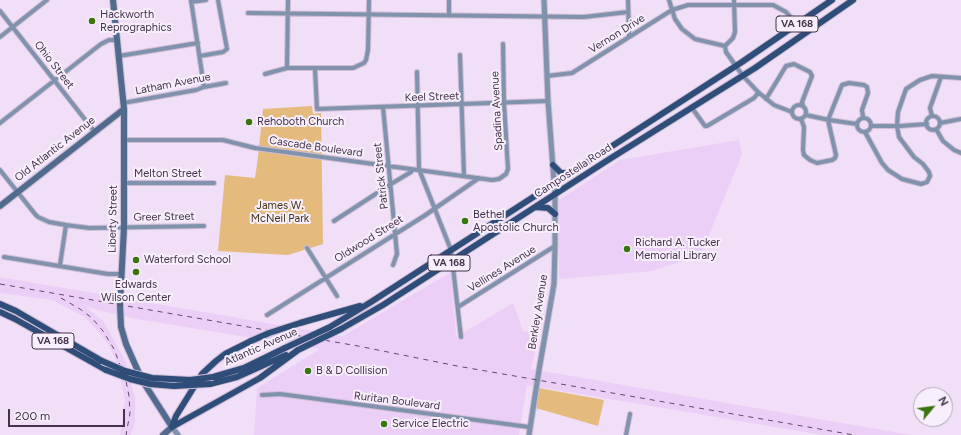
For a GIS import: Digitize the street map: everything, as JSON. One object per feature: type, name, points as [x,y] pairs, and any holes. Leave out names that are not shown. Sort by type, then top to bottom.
[{"type":"main road","name":"Liberty Street","points":[[113,0],[123,106],[124,140],[124,227],[120,317],[126,344],[146,387],[172,427]]},
{"type":"main road","name":"Campostella Road","points":[[371,302],[736,66],[832,0]]},
{"type":"main road","name":"Campostella Road","points":[[298,350],[341,329],[384,305],[743,76],[853,0]]},
{"type":"main road","name":"Old Atlantic Avenue","points":[[0,206],[123,106]]},
{"type":"main road","points":[[553,165],[561,173],[573,172]]},
{"type":"main road","points":[[536,207],[548,208],[555,214]]},
{"type":"main road","points":[[172,427],[176,416],[202,374],[216,360],[225,354],[268,333],[371,302]]},
{"type":"main road","name":"Atlantic Avenue","points":[[0,304],[102,361],[125,371],[152,378],[190,380],[213,378],[244,368],[330,327],[371,302]]},
{"type":"main road","name":"Atlantic Avenue","points":[[0,313],[15,319],[106,370],[130,379],[150,384],[174,386],[210,384],[224,381],[249,373],[298,350]]},
{"type":"main road","points":[[164,435],[172,427],[260,378],[298,350]]},
{"type":"street","points":[[0,37],[47,0]]},
{"type":"street","points":[[204,87],[191,1],[206,0]]},
{"type":"street","points":[[200,56],[224,52],[226,49],[218,0]]},
{"type":"street","points":[[287,68],[288,0]]},
{"type":"street","points":[[265,74],[287,68],[353,68],[364,63],[367,55],[369,0]]},
{"type":"street","points":[[449,0],[449,15]]},
{"type":"street","name":"Berkley Avenue","points":[[529,435],[529,426],[554,284],[556,246],[555,195],[548,101],[544,0]]},
{"type":"street","points":[[628,0],[629,36]]},
{"type":"street","points":[[669,0],[679,27],[695,39],[725,46]]},
{"type":"street","name":"Vernon Drive","points":[[547,76],[572,73],[672,10],[681,6],[699,2],[768,2],[782,9],[797,24],[803,34]]},
{"type":"street","points":[[725,46],[733,38],[735,32],[734,2]]},
{"type":"street","name":"Ohio Street","points":[[0,11],[94,131]]},
{"type":"street","points":[[248,13],[584,17],[628,12]]},
{"type":"street","points":[[0,123],[101,44],[108,40],[117,40]]},
{"type":"street","points":[[119,56],[198,43]]},
{"type":"street","name":"Spadina Avenue","points":[[503,44],[504,103],[508,164],[508,172],[504,176]]},
{"type":"street","points":[[725,46],[725,50],[743,76],[758,93],[780,108],[792,112],[795,118],[801,119],[806,115]]},
{"type":"street","points":[[460,55],[464,176]]},
{"type":"street","points":[[766,99],[786,66],[794,64],[810,72],[812,76],[802,102],[806,109],[806,115]]},
{"type":"street","name":"Keel Street","points":[[316,69],[317,109],[548,101]]},
{"type":"street","points":[[417,72],[419,169],[451,250],[461,337]]},
{"type":"street","points":[[864,117],[858,120],[857,124],[859,130],[865,132],[882,163],[888,170],[902,179],[921,184],[927,182],[930,176],[929,172],[923,164],[914,157],[899,137],[897,126],[898,112],[904,92],[908,87],[927,77],[961,78]]},
{"type":"street","points":[[932,116],[930,108],[941,77]]},
{"type":"street","points":[[801,119],[804,127],[804,155],[817,163],[832,160],[836,155],[828,120],[841,87],[844,84],[849,82],[864,85],[868,90],[862,110],[864,117],[869,119],[871,126]]},
{"type":"street","name":"Latham Avenue","points":[[123,106],[226,83]]},
{"type":"street","points":[[692,108],[705,126],[707,126],[754,98],[758,93]]},
{"type":"street","points":[[792,112],[796,106],[803,106]]},
{"type":"street","name":"Patrick Street","points":[[383,107],[396,233],[397,257],[393,265]]},
{"type":"street","points":[[806,115],[857,124]]},
{"type":"street","points":[[932,116],[937,117],[940,122],[940,126],[936,129],[930,129],[927,124],[927,119],[932,116]]},
{"type":"street","points":[[940,122],[961,119]]},
{"type":"street","points":[[871,126],[927,124]]},
{"type":"street","points":[[865,132],[869,130],[871,126]]},
{"type":"street","points":[[936,129],[943,141],[954,150],[961,153]]},
{"type":"street","name":"Cascade Boulevard","points":[[124,140],[224,140],[255,148],[464,176],[496,180],[504,176]]},
{"type":"street","name":"Greer Street","points":[[0,170],[38,217],[49,222],[89,228],[204,226]]},
{"type":"street","points":[[334,222],[411,172]]},
{"type":"street","name":"Oldwood Street","points":[[268,315],[480,178]]},
{"type":"street","name":"Melton Street","points":[[123,183],[214,183]]},
{"type":"street","points":[[60,265],[66,225]]},
{"type":"street","name":"Vellines Avenue","points":[[458,307],[556,246]]},
{"type":"street","points":[[307,248],[336,296]]},
{"type":"street","points":[[4,257],[108,274],[122,274]]},
{"type":"street","name":"Ruritan Boulevard","points":[[262,395],[280,394],[529,426]]},
{"type":"street","points":[[626,435],[630,414]]},
{"type":"street","points":[[172,427],[178,435]]},
{"type":"shaded area","points":[[739,140],[742,154],[701,255],[652,271],[559,279],[559,200],[620,160]]},
{"type":"shaded area","points":[[451,272],[456,337],[513,303],[523,331],[539,334],[531,369],[911,435],[822,435],[527,385],[519,435],[254,435],[257,388],[320,349],[136,319],[86,307],[104,322],[126,362],[135,399],[135,423],[131,435],[120,435],[125,400],[118,366],[108,343],[85,317],[52,300],[0,293],[0,277],[343,336]]},
{"type":"green space","name":"James W. McNeil Park","points":[[312,106],[313,114],[321,113],[323,244],[288,255],[218,251],[225,175],[255,178],[263,109]]},
{"type":"green space","points":[[539,388],[604,400],[598,426],[536,408]]},
{"type":"railway","points":[[0,284],[358,346],[457,366],[854,435]]},
{"type":"railway","points":[[61,298],[92,318],[103,331],[114,349],[126,381],[129,396],[130,413],[126,435]]},
{"type":"place","name":"Hackworth Reprographics","points":[[92,21]]},
{"type":"place","name":"Rehoboth Church","points":[[249,122]]},
{"type":"place","name":"Bethel Apostolic Church","points":[[465,221]]},
{"type":"place","name":"Richard A. Tucker Memorial Library","points":[[627,249]]},
{"type":"place","name":"Waterford School","points":[[136,260]]},
{"type":"place","name":"Edwards Wilson Center","points":[[136,272]]},
{"type":"place","name":"B & D Collision","points":[[308,371]]},
{"type":"place","name":"Service Electric","points":[[384,424]]}]
